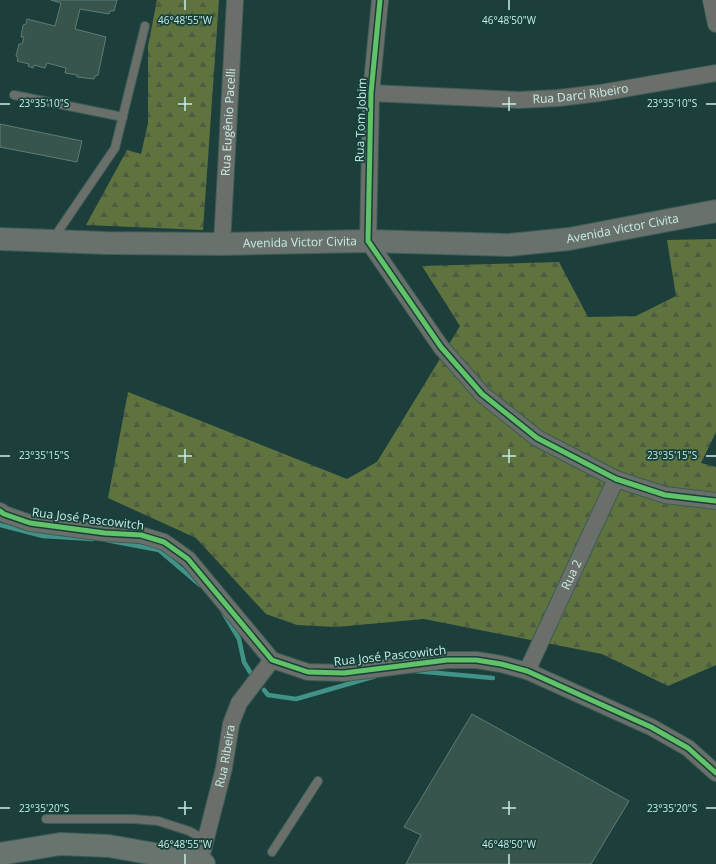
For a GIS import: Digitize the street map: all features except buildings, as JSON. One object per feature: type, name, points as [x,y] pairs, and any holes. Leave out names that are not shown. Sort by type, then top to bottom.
[{"type":"highway","points":[[0,854],[60,844],[109,846],[202,863]]},
{"type":"main road","name":"Avenida Victor Civita","points":[[0,239],[106,243],[222,244],[368,241],[509,245],[569,239],[716,211]]},
{"type":"street","name":"Rua Eugênio Pacelli","points":[[222,244],[235,0]]},
{"type":"street","name":"Rua Tom Jobim","points":[[368,241],[371,93],[380,0]]},
{"type":"street","points":[[711,0],[716,24]]},
{"type":"street","name":"Rua Darci Ribeiro","points":[[371,93],[519,100],[558,98],[600,93],[716,73]]},
{"type":"street","points":[[368,241],[441,347],[482,394],[537,438],[616,479],[665,495],[716,501]]},
{"type":"street","name":"Rua 2","points":[[527,671],[616,479]]},
{"type":"street","name":"Rua José Pascowitch","points":[[0,511],[4,514],[30,523],[140,535],[164,542],[188,559],[272,660],[308,672],[344,672],[446,660],[476,660],[500,664],[527,671],[651,727],[688,748],[716,773]]},
{"type":"street","name":"Rua Ribeira","points":[[202,863],[206,840],[224,768],[231,724],[239,703],[272,660]]},
{"type":"lane","points":[[51,241],[115,148],[144,26]]},
{"type":"lane","points":[[14,95],[123,117]]},
{"type":"lane","points":[[272,852],[318,781]]},
{"type":"lane","points":[[46,819],[133,819],[158,821],[189,831],[206,840]]},
{"type":"green space","points":[[157,0],[219,0],[203,230],[86,225],[127,150],[141,154],[148,123],[148,46]]},
{"type":"green space","points":[[716,239],[716,432],[701,463],[716,467],[716,665],[668,686],[602,654],[424,619],[336,627],[297,625],[266,614],[196,538],[108,498],[128,392],[347,479],[377,462],[460,326],[422,266],[559,262],[588,317],[636,316],[676,296],[667,240]]},
{"type":"waterway","points":[[0,525],[43,536],[93,539]]},
{"type":"waterway","points":[[106,540],[159,550],[200,585]]},
{"type":"waterway","points":[[223,612],[239,639],[244,662],[250,672]]},
{"type":"waterway","points":[[415,671],[493,678]]},
{"type":"waterway","points":[[264,690],[268,695],[296,699],[376,676]]},
{"type":"cycle path","points":[[380,0],[371,93],[368,241],[441,347],[482,394],[537,438],[616,479],[665,495],[716,501]]},
{"type":"cycle path","points":[[0,511],[4,514],[30,523],[105,533],[141,535],[164,542],[188,559],[272,660],[308,672],[344,673],[447,660],[476,660],[501,664],[527,671],[651,727],[688,748],[716,773]]}]
